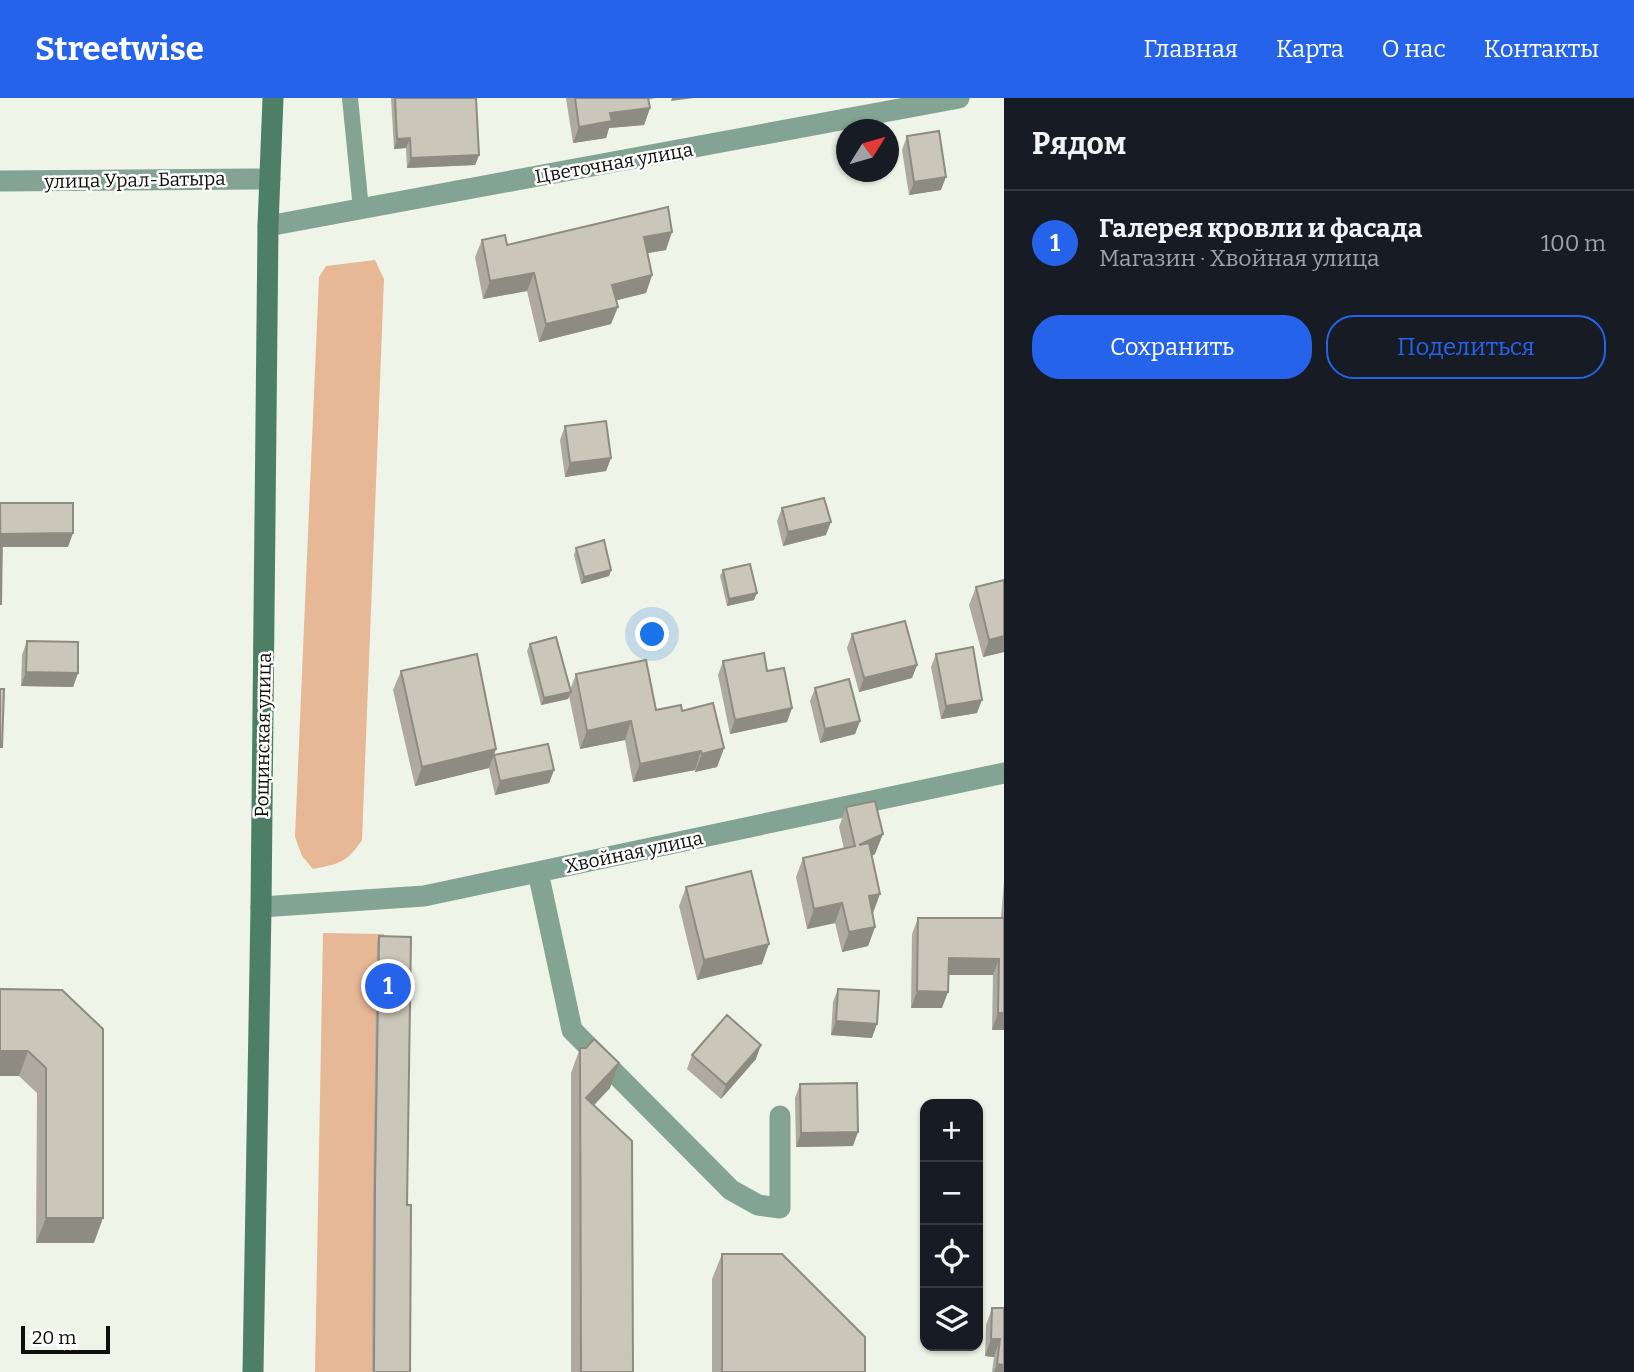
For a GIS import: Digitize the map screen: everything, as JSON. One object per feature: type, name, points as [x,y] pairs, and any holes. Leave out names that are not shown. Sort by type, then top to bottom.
[{"type":"street","name":"Рощинская улица","points":[[253,1372],[272,98]]},
{"type":"street","name":"Цветочная улица","points":[[268,226],[959,98]]},
{"type":"street","name":"улица Урал-Батыра","points":[[0,181],[270,178]]},
{"type":"street","name":"Хвойная улица","points":[[261,907],[425,896],[1004,773]]},
{"type":"street","points":[[538,872],[572,1030],[731,1190],[758,1205],[779,1208],[780,1116]]},
{"type":"lane","points":[[350,98],[361,209]]},
{"type":"shaded area","points":[[375,260],[384,279],[362,840],[352,854],[341,861],[313,869],[302,856],[295,837],[319,277],[326,266]]},
{"type":"shaded area","points":[[323,933],[384,934],[374,1372],[315,1372]]},
{"type":"building","points":[[395,98],[476,98],[479,155],[411,158],[410,138],[397,139]]},
{"type":"building","points":[[575,98],[648,98],[650,108],[610,113],[612,121],[579,127]]},
{"type":"building","points":[[939,131],[946,177],[914,182],[907,136]]},
{"type":"building","points":[[668,207],[672,232],[644,237],[652,275],[612,285],[618,307],[546,324],[534,273],[490,281],[482,240],[505,235],[507,245]]},
{"type":"building","points":[[606,421],[611,458],[570,463],[565,426]]},
{"type":"building","points":[[824,498],[831,522],[788,532],[782,508]]},
{"type":"building","points":[[0,503],[73,503],[73,533],[2,534],[1,605]]},
{"type":"building","points":[[604,540],[611,570],[584,577],[576,548]]},
{"type":"building","points":[[750,564],[757,593],[729,599],[723,570]]},
{"type":"building","points":[[1004,580],[1004,636],[989,640],[976,587]]},
{"type":"building","points":[[905,621],[917,665],[864,678],[852,634]]},
{"type":"building","points":[[556,637],[571,692],[544,698],[530,644]]},
{"type":"building","points":[[27,641],[78,642],[78,673],[26,672]]},
{"type":"building","points":[[973,647],[982,700],[946,706],[936,654]]},
{"type":"building","points":[[764,653],[767,671],[784,668],[792,708],[735,720],[723,661]]},
{"type":"building","points":[[477,654],[496,749],[422,767],[401,671]]},
{"type":"building","points":[[646,660],[656,710],[681,705],[682,711],[713,703],[724,748],[640,764],[631,721],[587,731],[576,674]]},
{"type":"building","points":[[849,679],[860,721],[825,729],[815,688]]},
{"type":"building","points":[[0,689],[4,689],[2,747],[0,747]]},
{"type":"building","points":[[548,744],[554,770],[500,781],[494,755]]},
{"type":"building","points":[[875,801],[883,834],[859,845],[869,843],[880,894],[869,896],[875,927],[849,932],[842,903],[814,909],[803,858],[855,846],[846,807]]},
{"type":"building","points":[[751,871],[769,944],[704,960],[686,887]]},
{"type":"building","points":[[918,918],[1004,918],[1004,1013],[998,1013],[999,959],[949,958],[948,992],[917,991]]},
{"type":"building","points":[[379,936],[411,937],[407,1205],[411,1205],[410,1372],[374,1372]]},
{"type":"building","points":[[0,989],[62,990],[103,1029],[103,1218],[46,1218],[46,1068],[28,1051],[0,1051]]},
{"type":"building","points":[[838,989],[879,991],[877,1024],[836,1021]]},
{"type":"building","points":[[727,1015],[761,1045],[726,1085],[692,1055]]},
{"type":"building","points":[[594,1039],[619,1063],[586,1098],[632,1141],[633,1372],[581,1372],[580,1048],[586,1048]]},
{"type":"building","points":[[857,1083],[858,1132],[801,1133],[800,1084]]},
{"type":"building","points":[[722,1254],[782,1254],[865,1337],[865,1372],[722,1372]]},
{"type":"building","points":[[992,1308],[1004,1308],[1004,1365],[997,1364],[1000,1339],[991,1339]]},
{"type":"place","name":"Галерея кровли и фасада","points":[[388,986]]}]
